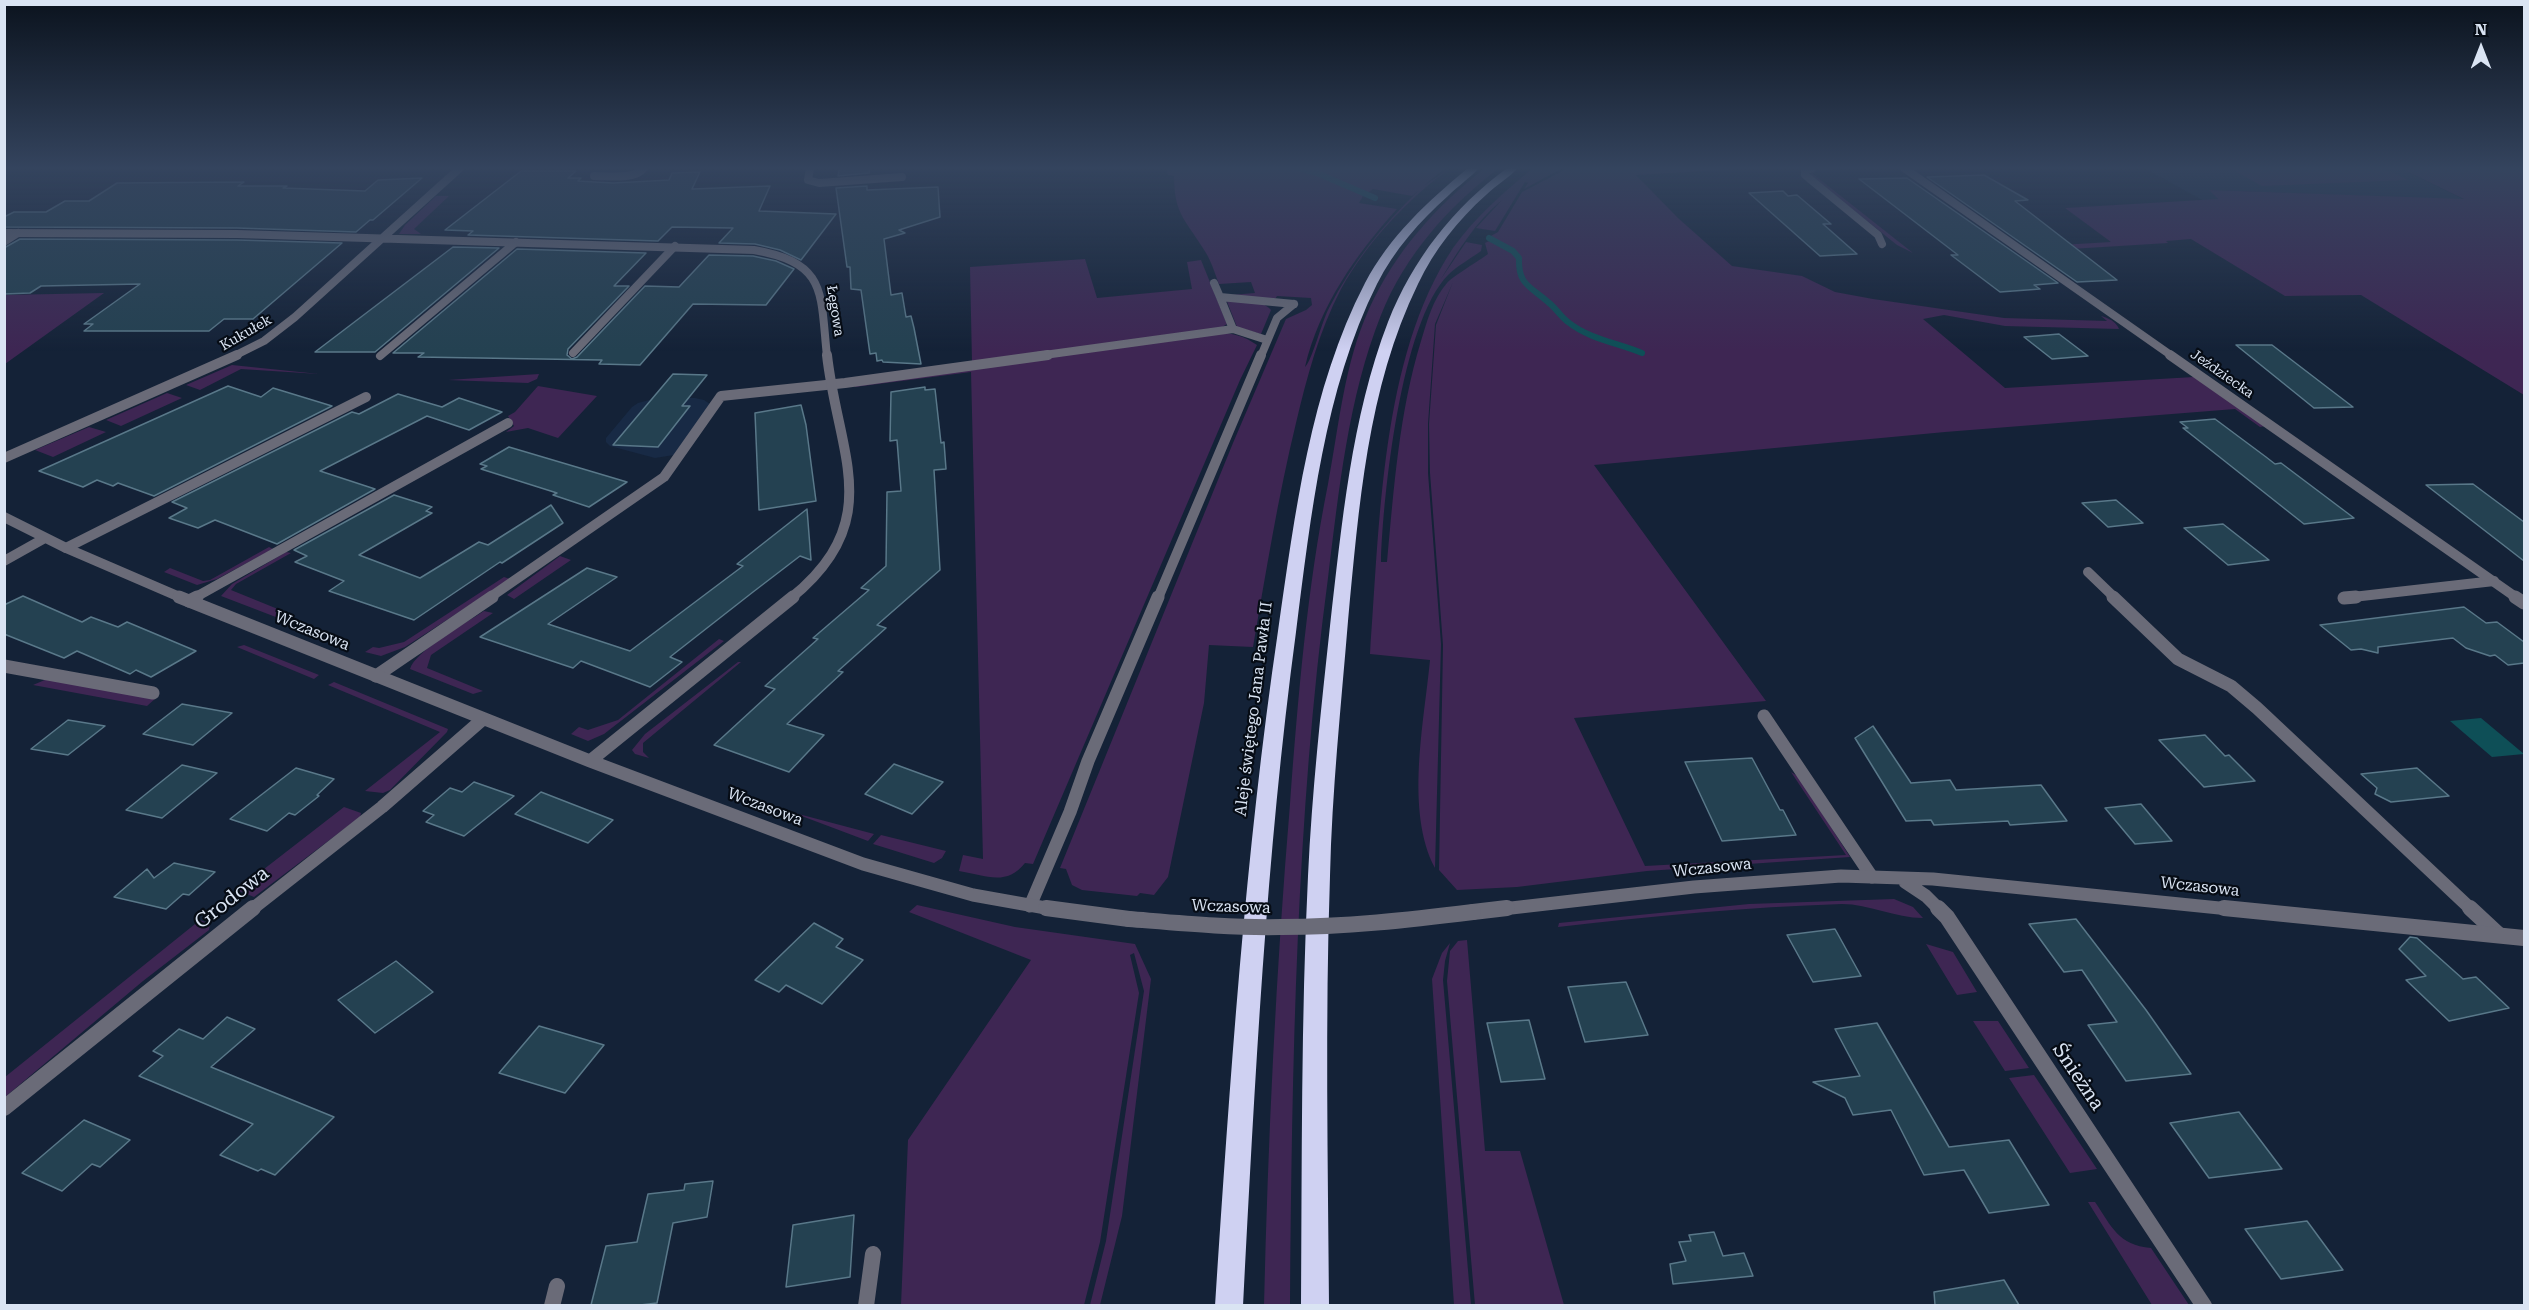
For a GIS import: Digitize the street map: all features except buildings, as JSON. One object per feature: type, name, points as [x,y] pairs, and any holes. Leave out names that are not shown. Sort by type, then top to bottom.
[{"type":"highway","name":"Aleje świętego Jana Pawła II","points":[[1228,1305],[1258,868],[1297,564],[1318,448],[1341,355],[1353,320],[1372,280],[1411,229]]},
{"type":"highway","points":[[1315,1305],[1314,1056],[1320,872],[1334,676],[1345,566],[1361,450],[1383,358],[1411,284],[1433,246],[1447,229]]},
{"type":"street","name":"Kukułek","points":[[4,458],[225,361],[264,341],[295,317],[391,229]]},
{"type":"street","points":[[1871,229],[1878,235],[1882,243]]},
{"type":"street","name":"Jeździecka","points":[[1991,229],[2524,603]]},
{"type":"street","name":"Łęgowa","points":[[4,233],[237,234],[675,246],[767,253],[804,266],[817,281],[820,292],[831,384],[849,497],[845,529],[832,554],[805,587],[590,761]]},
{"type":"street","points":[[4,242],[18,233]]},
{"type":"street","points":[[380,356],[516,242]]},
{"type":"street","points":[[573,353],[675,246]]},
{"type":"street","points":[[1214,283],[1233,329]]},
{"type":"street","points":[[1030,906],[1070,812],[1093,750],[1267,339],[1277,318],[1294,304],[1220,297]]},
{"type":"street","points":[[376,676],[664,477],[721,396],[831,384],[1233,329],[1267,339]]},
{"type":"street","points":[[66,548],[366,398]]},
{"type":"street","points":[[189,601],[508,423]]},
{"type":"street","name":"Wczasowa","points":[[4,517],[66,548],[189,601],[590,761],[863,864],[973,895],[1030,906],[1129,920],[1206,926],[1303,927],[1398,920],[1779,879],[1872,876],[1905,882],[1944,880],[2524,938]]},
{"type":"street","points":[[4,561],[45,537]]},
{"type":"street","points":[[2088,572],[2178,659],[2232,686],[2257,708],[2499,935]]},
{"type":"street","points":[[2344,598],[2494,581]]},
{"type":"street","points":[[4,666],[153,693]]},
{"type":"street","points":[[1764,716],[1872,876]]},
{"type":"street","name":"Grodowa","points":[[4,1108],[162,979],[382,807],[483,719]]},
{"type":"street","name":"Śnieżna","points":[[1905,882],[1926,896],[1947,917],[2204,1305]]},
{"type":"street","points":[[866,1305],[873,1254]]},
{"type":"street","points":[[552,1305],[557,1286]]},
{"type":"shaded area","points":[[402,229],[414,229],[421,234],[399,234]]},
{"type":"shaded area","points":[[1191,229],[1379,229],[1341,282],[1329,303],[1311,345],[1305,367],[1329,308],[1358,260],[1384,229],[1363,254],[1341,289],[1314,354],[1278,507],[1253,647],[1209,645],[1204,703],[1168,877],[1154,895],[1140,893],[1137,896],[1082,890],[1072,885],[1066,869],[1060,868],[1233,443],[1286,319],[1312,305],[1311,298],[1277,296],[1275,299],[1231,295],[1255,293],[1251,282],[1219,284]]},
{"type":"shaded area","points":[[1434,229],[1402,272],[1381,315],[1360,379],[1346,445],[1336,511],[1317,668],[1302,850],[1294,1032],[1290,1305],[1264,1306],[1270,1117],[1285,867],[1296,724],[1314,563],[1343,395],[1354,351],[1379,288],[1418,231]]},
{"type":"shaded area","points":[[1468,229],[1474,229],[1441,279],[1466,242],[1482,245],[1481,251],[1448,275],[1432,298],[1418,331],[1407,369],[1391,454],[1381,562],[1387,562],[1398,450],[1407,395],[1428,318],[1442,289],[1450,280],[1488,254],[1485,243],[1489,241],[1507,250],[1511,248],[1489,237],[1500,229],[1691,229],[1732,266],[1802,276],[1835,292],[2004,318],[2107,321],[2101,316],[2112,320],[2119,329],[2005,326],[1944,315],[1923,319],[2005,388],[2194,377],[2266,426],[2260,427],[2235,409],[1945,432],[1594,465],[1766,701],[1574,718],[1645,866],[1846,855],[1791,772],[1799,777],[1850,857],[1647,871],[1517,887],[1457,890],[1439,870],[1443,645],[1430,473],[1429,424],[1436,325],[1453,282],[1435,324],[1428,424],[1428,473],[1441,644],[1435,868],[1426,845],[1419,794],[1421,738],[1430,660],[1370,654],[1381,498],[1397,391],[1411,340],[1429,292],[1453,248]]},
{"type":"shaded area","points":[[1877,229],[1883,229],[1913,253],[1897,245]]},
{"type":"shaded area","points":[[2094,229],[2524,229],[2524,395],[2361,295],[2285,296],[2191,239],[2166,241],[2168,243],[2054,250],[2026,247],[2111,242]]},
{"type":"shaded area","points":[[1085,259],[1097,298],[1192,289],[1187,262],[1201,260],[1227,324],[1219,329],[972,363],[970,267]]},
{"type":"shaded area","points":[[104,293],[5,364],[5,295]]},
{"type":"shaded area","points":[[1226,299],[1256,302],[1271,310],[1261,334],[1237,327]]},
{"type":"shaded area","points":[[1218,333],[1239,336],[1257,345],[1033,864],[1025,863],[1010,875],[995,878],[959,871],[963,855],[983,859],[971,372],[855,387],[854,384]]},
{"type":"shaded area","points":[[232,365],[319,374],[241,369],[200,390],[186,385]]},
{"type":"shaded area","points":[[539,374],[537,379],[528,383],[448,380]]},
{"type":"shaded area","points":[[538,386],[597,396],[558,438],[528,428],[506,432],[514,426],[508,416],[515,412]]},
{"type":"shaded area","points":[[167,393],[182,398],[121,426],[106,420]]},
{"type":"shaded area","points":[[661,397],[695,398],[710,404],[674,455],[655,458],[610,446],[606,442],[606,438],[632,407],[638,403]]},
{"type":"shaded area","points":[[89,427],[106,432],[53,457],[35,450]]},
{"type":"shaded area","points":[[269,547],[273,549],[217,579],[197,585],[164,572],[170,568],[203,581],[210,580]]},
{"type":"shaded area","points":[[286,552],[291,553],[236,584],[231,590],[290,614],[281,619],[221,596],[232,584]]},
{"type":"shaded area","points":[[560,556],[571,560],[514,599],[507,595]]},
{"type":"shaded area","points":[[504,577],[510,579],[405,647],[381,656],[365,652],[373,647],[379,648],[404,642]]},
{"type":"shaded area","points":[[484,611],[493,613],[431,655],[427,668],[483,691],[473,694],[410,669],[421,654],[431,646]]},
{"type":"shaded area","points":[[719,639],[724,641],[604,734],[588,741],[571,734],[579,727],[588,730],[618,720]]},
{"type":"shaded area","points":[[244,645],[319,675],[314,679],[237,647]]},
{"type":"shaded area","points":[[741,662],[643,743],[643,752],[649,758],[635,754],[632,750],[645,734]]},
{"type":"shaded area","points":[[47,679],[156,698],[147,706],[33,685]]},
{"type":"shaded area","points":[[334,682],[448,729],[447,732],[390,790],[383,793],[365,791],[440,732],[328,685]]},
{"type":"shaded area","points":[[2481,718],[2524,754],[2492,757],[2450,721]]},
{"type":"shaded area","points":[[344,807],[361,813],[360,817],[254,897],[237,890]]},
{"type":"shaded area","points":[[791,812],[874,834],[868,841]]},
{"type":"shaded area","points":[[881,835],[946,851],[942,858],[934,863],[873,844]]},
{"type":"shaded area","points":[[1894,899],[1913,907],[1923,918],[1842,904],[1700,912],[1558,927],[1559,923],[1749,904]]},
{"type":"shaded area","points":[[917,905],[1015,927],[1135,944],[1151,979],[1122,1216],[1100,1305],[1090,1305],[1106,1241],[1144,991],[1134,953],[1130,955],[1139,993],[1100,1242],[1084,1305],[901,1305],[908,1140],[1031,960],[909,912]]},
{"type":"shaded area","points":[[200,920],[210,924],[209,930],[143,981],[5,1097],[5,1077]]},
{"type":"shaded area","points":[[1467,940],[1485,1151],[1520,1151],[1564,1305],[1475,1305],[1447,981],[1450,951],[1458,941]]},
{"type":"shaded area","points":[[1450,943],[1443,980],[1471,1305],[1454,1305],[1432,979],[1442,953]]},
{"type":"shaded area","points":[[1926,944],[1953,952],[1977,992],[1957,995]]},
{"type":"shaded area","points":[[1973,1021],[1998,1021],[2029,1068],[2005,1071]]},
{"type":"shaded area","points":[[2034,1075],[2097,1169],[2070,1173],[2009,1078]]},
{"type":"shaded area","points":[[2088,1202],[2095,1202],[2111,1227],[2123,1239],[2151,1248],[2189,1305],[2152,1305]]},
{"type":"waterway","points":[[1489,238],[1513,251],[1519,258],[1519,267],[1526,284],[1551,304],[1568,322],[1594,337],[1642,353]]}]
